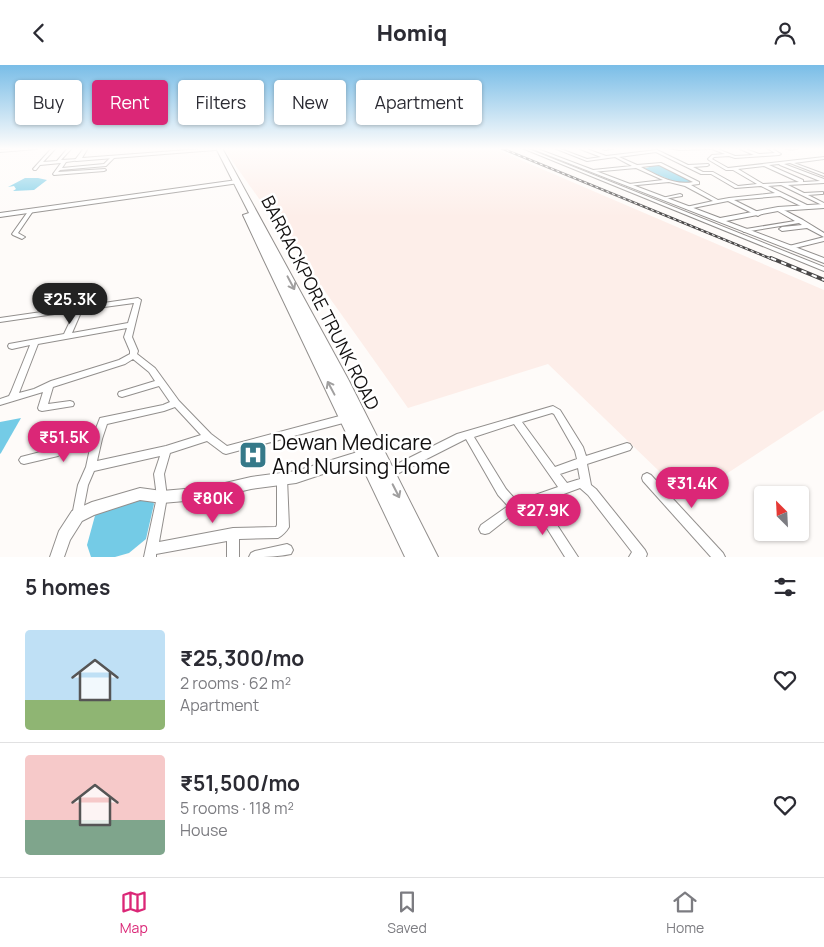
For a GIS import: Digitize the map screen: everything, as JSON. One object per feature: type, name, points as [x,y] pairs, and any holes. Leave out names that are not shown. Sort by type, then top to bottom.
[{"type":"main road","name":"BARRACKPORE TRUNK ROAD","points":[[229,171],[341,379],[429,557]]},
{"type":"main road","name":"BARRACKPORE TRUNK ROAD","points":[[235,182],[294,316],[347,418],[415,557]]},
{"type":"street","points":[[57,171],[56,174],[104,171]]},
{"type":"street","points":[[581,171],[824,269]]},
{"type":"street","points":[[593,171],[824,261]]},
{"type":"street","points":[[646,171],[686,185],[717,201]]},
{"type":"street","points":[[675,171],[698,183],[686,185]]},
{"type":"street","points":[[698,171],[712,173],[737,187],[824,182]]},
{"type":"street","points":[[738,171],[807,207]]},
{"type":"street","points":[[779,171],[803,182]]},
{"type":"street","points":[[797,171],[824,182]]},
{"type":"street","points":[[629,185],[671,181]]},
{"type":"street","points":[[0,215],[235,182]]},
{"type":"street","points":[[781,183],[824,205]]},
{"type":"street","points":[[802,194],[821,193]]},
{"type":"street","points":[[688,207],[729,199],[782,194]]},
{"type":"street","points":[[664,198],[680,195]]},
{"type":"street","points":[[729,199],[758,213]]},
{"type":"street","points":[[720,221],[778,209],[824,205]]},
{"type":"street","points":[[778,209],[824,235]]},
{"type":"street","points":[[22,237],[16,234],[31,211]]},
{"type":"street","points":[[746,231],[801,221]]},
{"type":"street","points":[[782,229],[807,226]]},
{"type":"street","points":[[816,231],[824,229]]},
{"type":"street","points":[[791,247],[824,239]]},
{"type":"street","points":[[0,320],[138,300],[128,341],[134,351],[133,355]]},
{"type":"street","points":[[67,337],[79,309]]},
{"type":"street","points":[[12,346],[132,325]]},
{"type":"street","points":[[12,399],[27,367],[27,359],[35,342]]},
{"type":"street","points":[[133,355],[152,370],[176,403],[208,437],[226,449],[347,418]]},
{"type":"street","points":[[0,402],[36,392],[74,376],[122,362],[133,355]]},
{"type":"street","points":[[122,394],[161,382]]},
{"type":"street","points":[[49,386],[42,408],[70,403]]},
{"type":"street","points":[[57,557],[64,536],[77,516],[84,485],[91,467],[96,439],[103,421],[164,408],[176,403]]},
{"type":"street","points":[[387,474],[430,451],[468,435],[553,409],[557,412],[580,450],[586,486]]},
{"type":"street","points":[[516,420],[564,489]]},
{"type":"street","points":[[468,435],[508,501],[517,506]]},
{"type":"street","points":[[91,467],[166,450],[208,437]]},
{"type":"street","points":[[24,460],[58,452],[68,446],[96,439]]},
{"type":"street","points":[[552,472],[627,447]]},
{"type":"street","points":[[166,450],[159,474],[162,497],[149,554],[233,534],[278,532],[283,527],[282,478]]},
{"type":"street","points":[[77,516],[140,493],[162,497],[208,493],[316,471],[364,455]]},
{"type":"street","points":[[647,478],[719,557]]},
{"type":"street","points":[[485,529],[517,506],[581,483],[586,486],[641,554],[635,557]]},
{"type":"street","points":[[535,501],[572,557]]},
{"type":"street","points":[[233,534],[233,557]]},
{"type":"street","points":[[255,557],[287,550]]},
{"type":"shaded area","points":[[239,171],[547,171],[824,290],[824,410],[688,499],[548,364],[408,408]]},
{"type":"water","points":[[648,171],[672,171],[695,183],[681,184]]},
{"type":"water","points":[[25,178],[47,180],[34,190],[13,191],[16,189],[14,186],[8,187]]},
{"type":"water","points":[[21,418],[1,453],[0,454],[0,422]]},
{"type":"water","points":[[150,494],[154,504],[146,539],[129,553],[115,557],[91,557],[87,545],[96,512]]},
{"type":"railway","points":[[557,171],[774,260]]},
{"type":"railway","points":[[771,258],[824,280]]},
{"type":"place","name":"Dewan Medicare And Nursing Home","points":[[253,455]]}]
